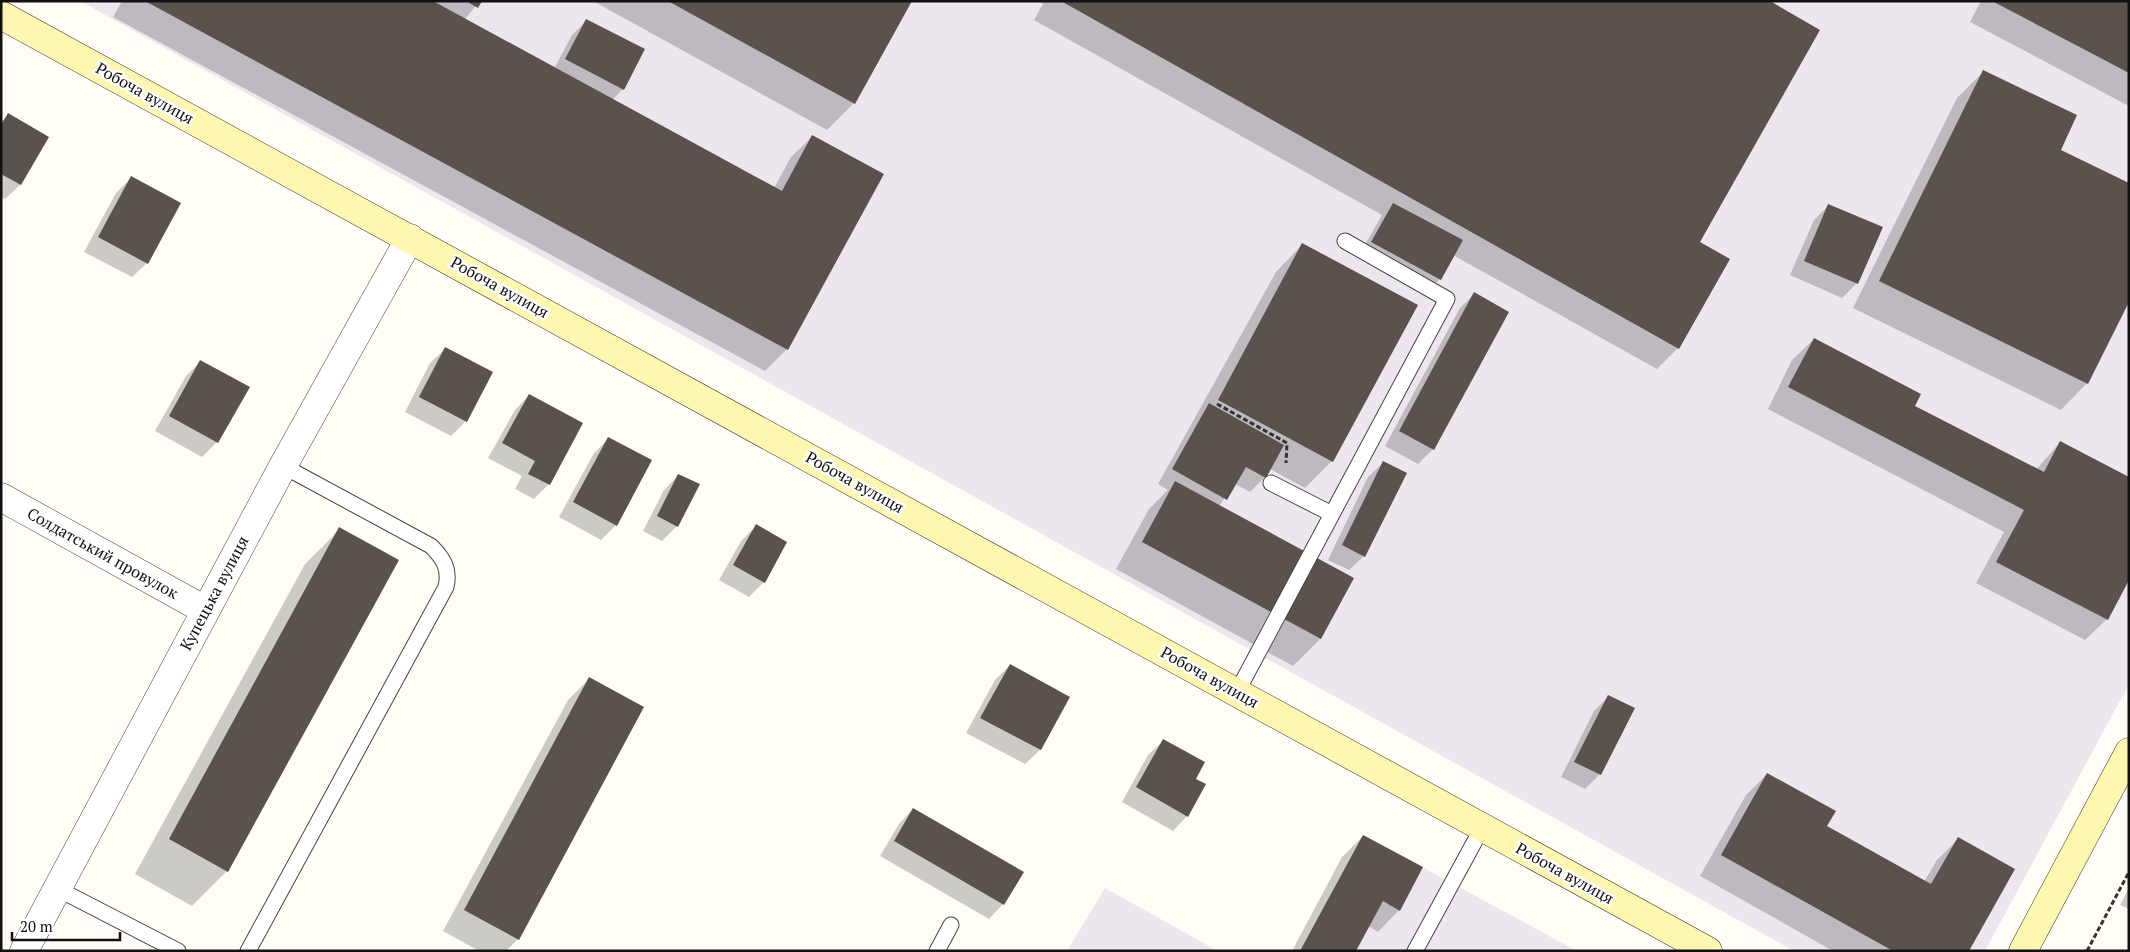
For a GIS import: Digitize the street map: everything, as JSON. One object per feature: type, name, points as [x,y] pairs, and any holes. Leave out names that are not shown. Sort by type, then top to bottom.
[{"type":"street","name":"Робоча вулиця","points":[[1,15],[1708,951]]},
{"type":"street","name":"Купецька вулиця","points":[[24,951],[205,610],[410,238]]},
{"type":"street","name":"Солдатський провулок","points":[[1,497],[205,610]]},
{"type":"street","points":[[2023,951],[2129,752]]},
{"type":"lane","points":[[1237,692],[1447,299],[1345,241]]},
{"type":"lane","points":[[248,951],[446,587],[449,575],[443,558],[431,546],[283,466]]},
{"type":"lane","points":[[1271,483],[1332,514]]},
{"type":"lane","points":[[1415,951],[1482,828]]},
{"type":"lane","points":[[56,888],[178,951]]},
{"type":"lane","points":[[937,951],[951,925]]},
{"type":"path","points":[[1217,404],[1287,443],[1286,490]]},
{"type":"path","points":[[2086,951],[2129,872]]},
{"type":"shaded area","points":[[80,1],[2129,1],[2129,684],[1985,951],[1794,951]]},
{"type":"shaded area","points":[[1363,835],[1577,951],[1300,951]]},
{"type":"shaded area","points":[[1105,888],[1218,951],[1067,951]]},
{"type":"building","points":[[145,1],[433,1],[782,191],[812,135],[884,174],[788,350]]},
{"type":"building","points":[[466,1],[482,1],[478,8]]},
{"type":"building","points":[[668,1],[912,1],[855,104]]},
{"type":"building","points":[[1061,1],[1770,1],[1820,30],[1700,242],[1730,259],[1679,349]]},
{"type":"building","points":[[1992,1],[2129,1],[2129,73]]},
{"type":"building","points":[[586,19],[645,49],[624,90],[565,59]]},
{"type":"building","points":[[1983,70],[2077,115],[2061,150],[2129,183],[2129,302],[2088,384],[1879,281]]},
{"type":"building","points":[[8,113],[49,137],[21,185],[1,174],[1,125]]},
{"type":"building","points":[[131,176],[181,203],[148,264],[98,237]]},
{"type":"building","points":[[1393,203],[1463,240],[1441,280],[1371,242]]},
{"type":"building","points":[[1828,204],[1883,227],[1858,284],[1804,261]]},
{"type":"building","points":[[1302,243],[1418,305],[1333,462],[1218,400]]},
{"type":"building","points":[[1474,292],[1509,312],[1434,450],[1399,431]]},
{"type":"building","points":[[1814,338],[1921,394],[1915,406],[2044,472],[2060,441],[2129,477],[2129,580],[2108,620],[1996,562],[2024,510],[1788,387]]},
{"type":"building","points":[[445,347],[493,372],[467,422],[419,397]]},
{"type":"building","points":[[200,360],[250,387],[218,443],[169,416]]},
{"type":"building","points":[[529,394],[583,423],[550,485],[528,474],[535,461],[502,443]]},
{"type":"building","points":[[1209,403],[1284,445],[1266,478],[1246,467],[1227,500],[1172,469]]},
{"type":"building","points":[[608,437],[652,460],[617,526],[573,502]]},
{"type":"building","points":[[1383,461],[1407,473],[1365,557],[1342,545]]},
{"type":"building","points":[[678,474],[700,484],[678,527],[657,516]]},
{"type":"building","points":[[1175,481],[1354,578],[1321,639],[1142,542]]},
{"type":"building","points":[[756,524],[787,542],[765,583],[733,565]]},
{"type":"building","points":[[339,527],[399,560],[228,872],[169,839]]},
{"type":"building","points":[[1010,664],[1070,697],[1041,750],[980,718]]},
{"type":"building","points":[[589,677],[644,707],[519,940],[464,910]]},
{"type":"building","points":[[1608,695],[1635,708],[1601,775],[1574,762]]},
{"type":"building","points":[[1163,739],[1205,762],[1196,779],[1206,784],[1188,817],[1136,787]]},
{"type":"building","points":[[1767,773],[1836,811],[1827,826],[1931,884],[1958,837],[2015,869],[1969,951],[1893,951],[1721,855]]},
{"type":"building","points":[[913,808],[1024,872],[1004,905],[894,841]]},
{"type":"building","points":[[1363,835],[1423,867],[1400,911],[1383,901],[1356,951],[1300,951]]}]
